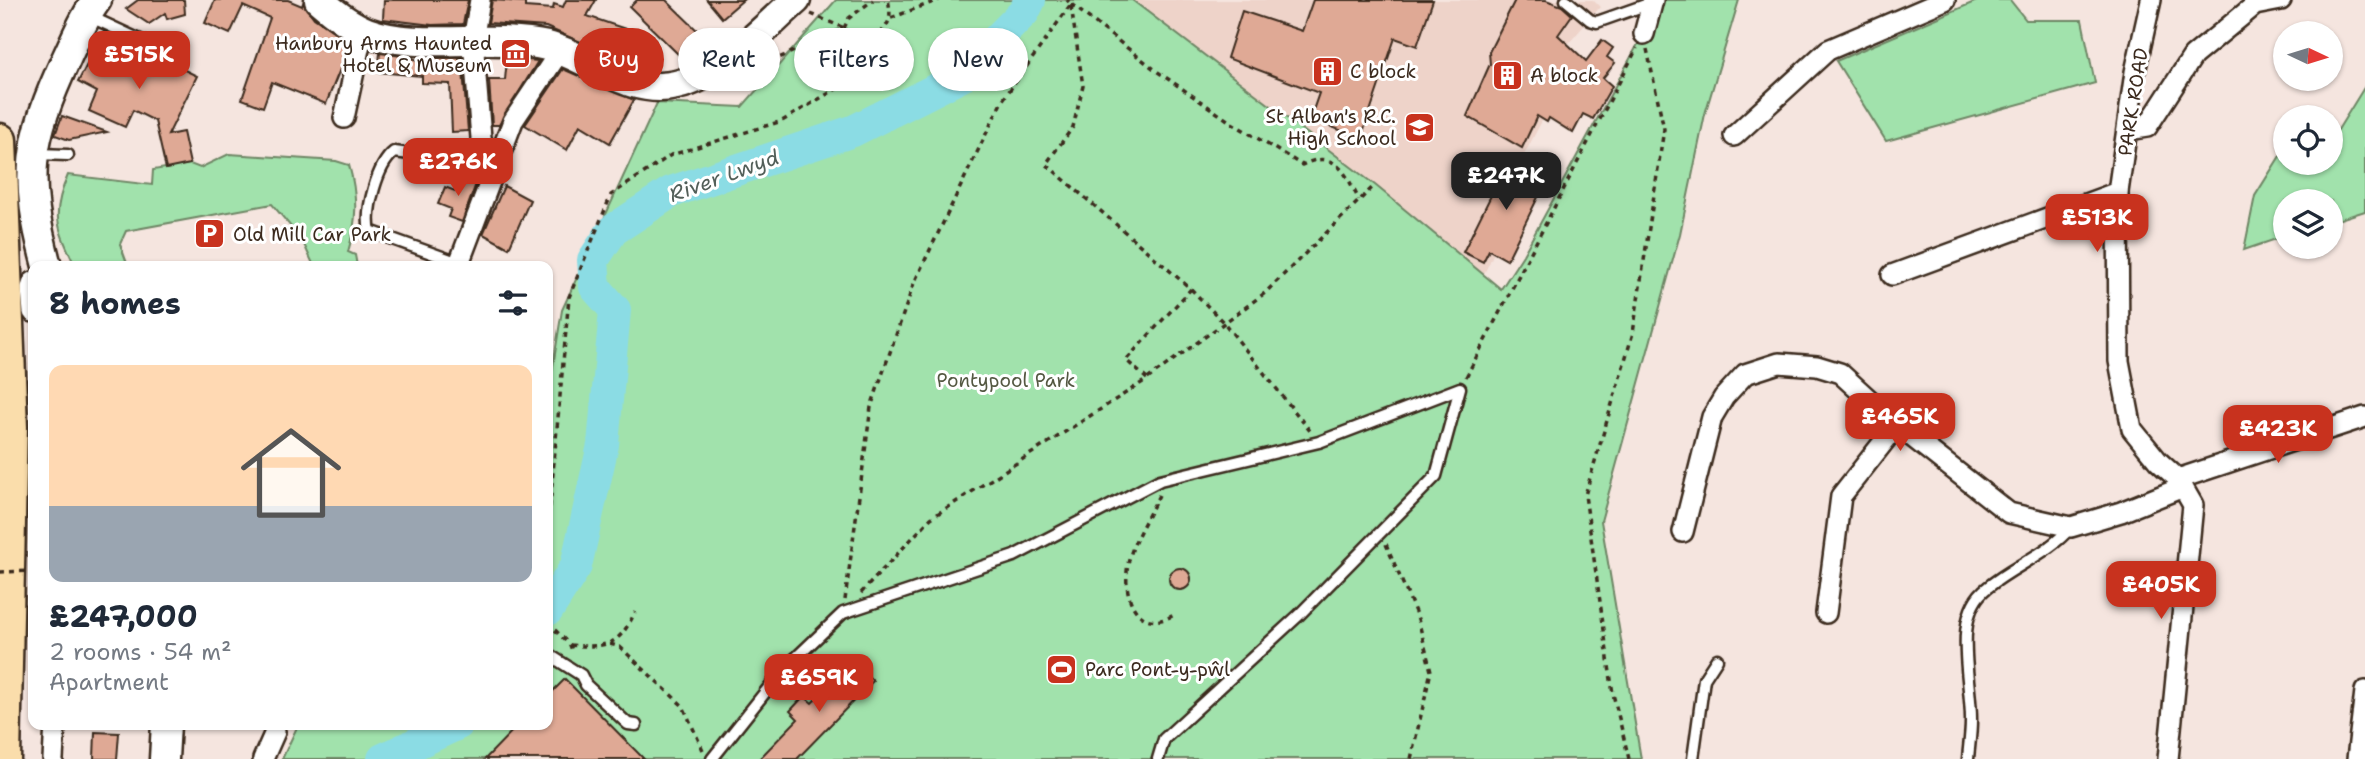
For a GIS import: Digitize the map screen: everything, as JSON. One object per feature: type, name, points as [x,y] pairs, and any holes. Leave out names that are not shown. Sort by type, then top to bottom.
[{"type":"main road","points":[[0,140],[11,427],[4,759]]},
{"type":"main road","points":[[7,705],[20,759]]},
{"type":"street","points":[[319,0],[363,30],[387,37],[535,44],[560,51],[632,83],[661,88],[678,85]]},
{"type":"street","points":[[480,0],[473,40],[481,138],[486,158],[494,164]]},
{"type":"street","points":[[1734,136],[1828,50],[1945,0]]},
{"type":"street","name":"PARK ROAD","points":[[2151,0],[2136,72],[2118,192],[2119,361],[2132,429],[2180,483]]},
{"type":"street","points":[[2128,130],[2147,127],[2193,56],[2255,5],[2281,0]]},
{"type":"street","points":[[1644,33],[1652,1]]},
{"type":"street","points":[[763,28],[793,3]]},
{"type":"street","points":[[46,261],[31,199],[34,154],[45,104],[92,8]]},
{"type":"street","points":[[344,118],[363,30]]},
{"type":"street","points":[[459,261],[494,164],[513,121],[560,51]]},
{"type":"street","points":[[1892,275],[2118,192]]},
{"type":"street","points":[[1683,532],[1712,417],[1724,397],[1745,374],[1779,363],[1817,366],[1840,373],[1897,425],[2009,513],[2071,527],[2180,483],[2365,416]]},
{"type":"street","points":[[1826,613],[1840,496],[1897,425]]},
{"type":"street","points":[[2168,759],[2193,505],[2180,483]]},
{"type":"street","points":[[2357,759],[2365,691]]},
{"type":"street","points":[[53,759],[55,730]]},
{"type":"street","points":[[164,759],[166,730]]},
{"type":"street","points":[[263,759],[275,732]]},
{"type":"lane","points":[[1566,0],[1590,20],[1597,22],[1652,1]]},
{"type":"lane","points":[[92,8],[149,44]]},
{"type":"lane","points":[[450,261],[370,231],[368,215],[387,157],[394,152],[434,157],[467,167],[494,164]]},
{"type":"lane","points":[[34,154],[68,155]]},
{"type":"lane","points":[[709,759],[782,671],[843,613],[1014,556],[1163,479],[1319,442],[1460,388]]},
{"type":"lane","points":[[1158,759],[1164,739],[1299,615],[1436,476],[1460,388]]},
{"type":"lane","points":[[1968,759],[1971,721],[1967,629],[1973,603],[1986,588],[2058,542],[2071,527]]},
{"type":"lane","points":[[553,657],[581,675],[586,685],[628,724],[636,725]]},
{"type":"lane","points":[[1693,759],[1704,679],[1717,659]]},
{"type":"path","points":[[793,3],[844,28],[849,18],[873,0]]},
{"type":"path","points":[[886,28],[891,18],[888,0]]},
{"type":"path","points":[[891,18],[939,0]]},
{"type":"path","points":[[1069,2],[1168,79],[1302,165],[1311,160],[1327,160],[1343,169],[1360,200]]},
{"type":"path","points":[[1069,2],[1083,86],[1073,127],[1046,164],[1191,289],[1225,324],[1319,442]]},
{"type":"path","points":[[843,613],[871,407],[914,284],[1002,101],[1069,2]]},
{"type":"path","points":[[1460,388],[1613,99],[1644,33]]},
{"type":"path","points":[[1629,759],[1613,694],[1585,495],[1633,333],[1664,129],[1644,33]]},
{"type":"path","points":[[553,472],[569,297],[611,195],[671,155],[782,121],[833,91]]},
{"type":"path","points":[[843,613],[931,518],[1147,379],[1225,324],[1265,293],[1375,186]]},
{"type":"path","points":[[1147,379],[1126,360],[1191,289]]},
{"type":"path","points":[[1163,479],[1162,488],[1136,540],[1127,578],[1137,615],[1144,621],[1155,622],[1174,615]]},
{"type":"path","points":[[1381,532],[1418,619],[1431,671],[1411,759]]},
{"type":"path","points":[[0,572],[28,571]]},
{"type":"path","points":[[610,644],[626,631],[635,612]]},
{"type":"path","points":[[570,645],[610,644],[620,647],[683,706],[709,759]]},
{"type":"shaded area","name":"St Alban's R.C. High School","points":[[1132,0],[1593,0],[1600,7],[1533,85],[1554,98],[1524,155],[1536,163],[1484,274],[1375,185]]},
{"type":"green space","name":"Pontypool Park","points":[[836,0],[1132,0],[1375,185],[1501,289],[1523,255],[1662,0],[1739,0],[1705,114],[1680,234],[1601,521],[1641,759],[282,759],[296,730],[553,730],[553,366],[562,310],[657,103],[742,107],[756,91],[780,91],[780,64],[794,48],[794,91],[914,91],[914,28],[811,28]]},
{"type":"green space","points":[[1979,0],[2010,0],[2026,20],[2082,20],[2095,83],[1886,141],[1836,61]]},
{"type":"green space","points":[[2365,86],[2365,211],[2343,218],[2343,189],[2273,189],[2273,240],[2244,250],[2255,196],[2273,167],[2273,175],[2343,175],[2343,122]]},
{"type":"green space","points":[[229,154],[336,161],[349,165],[355,209],[348,252],[355,255],[356,261],[312,261],[302,240],[272,204],[126,231],[120,244],[126,261],[73,261],[58,222],[59,201],[68,175],[152,185],[153,170],[190,164],[200,168]]},
{"type":"building","points":[[138,0],[184,0],[185,14],[167,19],[165,13],[149,24],[126,9]]},
{"type":"building","points":[[215,0],[288,0],[302,6],[303,3],[314,18],[348,41],[343,62],[326,104],[272,82],[263,107],[242,99],[270,18],[243,6],[230,34],[205,23]]},
{"type":"building","points":[[384,0],[468,0],[463,24],[432,25],[383,19]]},
{"type":"building","points":[[492,0],[525,2],[525,7],[553,9],[554,4],[563,7],[566,0],[596,0],[587,16],[622,28],[574,28],[574,39],[546,27],[488,23]]},
{"type":"building","points":[[637,0],[666,0],[695,28],[678,28],[678,54],[664,40],[664,28],[651,28],[630,7]]},
{"type":"building","points":[[707,0],[743,0],[722,18]]},
{"type":"building","name":"C block","points":[[1313,0],[1433,0],[1417,46],[1395,38],[1361,138],[1310,119],[1319,93],[1227,58],[1242,11],[1302,31]]},
{"type":"building","points":[[1515,0],[1546,0],[1562,6],[1572,15],[1558,35],[1586,61],[1602,40],[1613,48],[1607,57],[1615,63],[1603,78],[1612,86],[1593,119],[1583,114],[1573,133],[1549,118],[1547,122],[1537,116],[1522,148],[1467,116],[1490,64],[1489,52]]},
{"type":"building","points":[[104,31],[197,76],[168,135],[183,132],[190,164],[166,169],[155,121],[133,110],[125,127],[89,111],[97,92],[78,82]]},
{"type":"building","points":[[380,53],[410,57],[429,65],[430,58],[462,58],[468,131],[452,132],[450,84],[422,83],[422,76],[378,72]]},
{"type":"building","points":[[507,58],[538,61],[499,125],[492,125],[489,80],[505,80]]},
{"type":"building","points":[[563,69],[574,74],[574,91],[613,91],[634,100],[610,143],[580,125],[567,150],[525,125]]},
{"type":"building","points":[[62,116],[107,132],[69,140],[55,135]]},
{"type":"building","points":[[1510,157],[1544,174],[1540,183],[1544,185],[1507,260],[1489,250],[1483,262],[1463,252]]},
{"type":"building","points":[[462,175],[477,181],[462,222],[448,217],[451,209],[438,204],[445,187],[455,191]]},
{"type":"building","points":[[504,186],[530,200],[509,248],[483,234]]},
{"type":"building","points":[[1180,568],[1188,571],[1191,579],[1188,587],[1180,590],[1172,587],[1169,579],[1172,571]]},
{"type":"building","points":[[853,662],[873,681],[797,759],[759,759],[798,719],[790,711],[804,696],[812,703]]},
{"type":"building","points":[[565,679],[644,759],[485,759],[513,730],[553,730],[553,691]]},
{"type":"building","points":[[95,732],[119,733],[117,759],[94,759]]},
{"type":"waterway","name":"River Lwyd","points":[[553,602],[576,566],[603,445],[615,310],[595,287],[593,260],[613,230],[671,192],[853,131],[960,77],[1024,12],[1030,0]]},
{"type":"waterway","name":"River Lwyd","points":[[383,759],[445,730]]},
{"type":"place","name":"Hanbury Arms Haunted Hotel & Museum","points":[[515,54]]},
{"type":"place","name":"C block","points":[[1327,71]]},
{"type":"place","name":"A block","points":[[1507,75]]},
{"type":"place","name":"St Alban's R.C. High School","points":[[1419,127]]},
{"type":"place","name":"Old Mill Car Park","points":[[210,234]]},
{"type":"place","name":"Parc Pont-y-pŵl","points":[[1062,669]]}]
